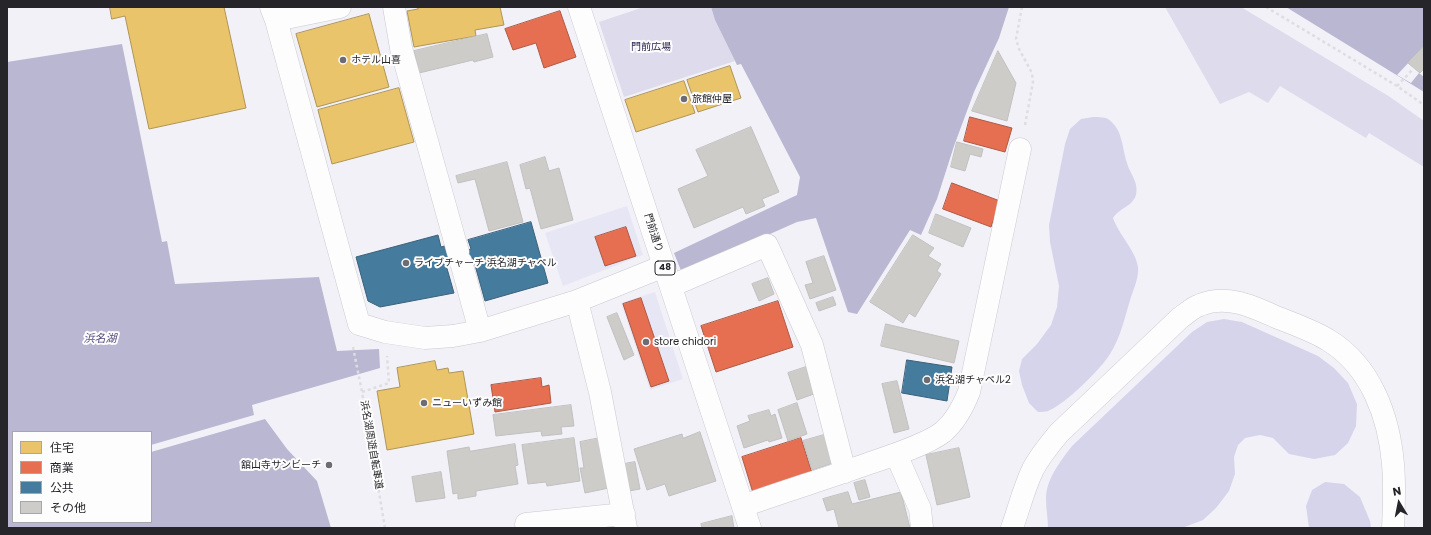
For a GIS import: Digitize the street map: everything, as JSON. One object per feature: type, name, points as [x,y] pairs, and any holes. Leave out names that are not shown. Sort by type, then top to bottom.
[{"type":"street","points":[[340,7],[273,13],[360,324],[385,332],[425,338],[453,336],[480,331],[577,301],[668,276],[767,245],[812,345],[845,472]]},
{"type":"street","points":[[394,7],[401,48],[480,331]]},
{"type":"street","name":"門前通り","points":[[579,7],[750,528]]},
{"type":"street","points":[[743,506],[896,454],[928,441],[942,432],[954,421],[964,407],[969,392],[1020,149]]},
{"type":"street","points":[[1012,528],[1025,488],[1034,468],[1045,450],[1059,433],[1180,318],[1200,305],[1224,300],[1247,304],[1328,339],[1347,354],[1364,373],[1376,394],[1387,428],[1393,464],[1393,528]]},
{"type":"street","points":[[526,524],[625,521],[600,392],[577,301]]},
{"type":"street","points":[[896,454],[920,509],[922,528]]},
{"type":"path","points":[[1020,149],[1033,82],[1032,73],[1019,49],[1016,39],[1022,7]]},
{"type":"path","points":[[1266,7],[1397,86],[1424,105]]},
{"type":"path","points":[[1397,86],[1414,68]]},
{"type":"path","name":"浜名湖周遊自転車道","points":[[385,332],[389,383],[362,392],[385,528]]},
{"type":"path","points":[[353,346],[362,392]]},
{"type":"shaded area","points":[[1103,117],[1108,119],[1117,128],[1128,167],[1135,182],[1137,190],[1134,199],[1113,218],[1137,261],[1138,275],[1120,334],[1110,354],[1083,385],[1065,400],[1049,411],[1038,412],[1029,403],[1022,385],[1019,371],[1022,359],[1037,344],[1051,325],[1057,307],[1059,286],[1050,242],[1049,225],[1065,144],[1070,129],[1081,119]]},
{"type":"shaded area","points":[[627,206],[643,255],[563,286],[545,233]]},
{"type":"shaded area","points":[[655,292],[683,379],[650,390],[621,303]]},
{"type":"shaded area","points":[[1224,319],[1242,322],[1318,356],[1334,368],[1348,383],[1357,404],[1356,426],[1348,443],[1335,455],[1314,459],[1289,454],[1273,438],[1260,435],[1245,438],[1238,445],[1234,457],[1235,474],[1229,491],[1216,508],[1203,520],[1182,528],[1048,528],[1046,499],[1048,485],[1054,471],[1072,446],[1192,332],[1207,322]]},
{"type":"shaded area","points":[[1325,482],[1344,484],[1360,497],[1370,521],[1371,528],[1309,528],[1306,506],[1312,490]]},
{"type":"green space","name":"門前広場","points":[[641,7],[711,7],[715,20],[735,61],[624,97],[599,22]]},
{"type":"green space","points":[[1165,7],[1241,7],[1390,97],[1424,121],[1424,167],[1369,133],[1366,138],[1280,86],[1268,103],[1249,92],[1220,104]]},
{"type":"water","points":[[711,7],[1009,7],[999,38],[974,92],[954,146],[937,199],[921,235],[910,230],[857,314],[848,312],[816,218],[797,222],[682,273],[674,253],[797,195],[800,177],[741,64],[737,65],[715,20]]},
{"type":"water","points":[[1286,7],[1424,7],[1424,92]]},
{"type":"water","name":"浜名湖","points":[[122,44],[162,242],[167,241],[175,284],[319,277],[337,351],[379,349],[380,368],[252,405],[254,415],[152,445],[152,431],[12,431],[12,523],[152,523],[152,452],[265,419],[287,449],[317,481],[331,528],[7,528],[7,62]]},
{"type":"pier","points":[[1424,46],[1424,77],[1419,73],[1411,83],[1397,75]]},
{"type":"building: 住宅","points":[[110,7],[224,7],[246,108],[149,129],[125,16],[112,19]]},
{"type":"building: 住宅","points":[[417,7],[500,7],[504,25],[475,30],[476,36],[414,47],[407,11],[418,9]]},
{"type":"building: 住宅","points":[[369,14],[389,87],[317,107],[296,34]]},
{"type":"building: 住宅","points":[[730,66],[741,98],[698,112],[687,80]]},
{"type":"building: 住宅","points":[[684,81],[695,113],[636,132],[625,100]]},
{"type":"building: 住宅","points":[[399,88],[414,142],[332,164],[318,110]]},
{"type":"building: 住宅","points":[[435,361],[437,370],[448,368],[449,373],[463,371],[474,434],[387,450],[377,391],[400,387],[397,368]]},
{"type":"building: 商業","points":[[560,11],[576,57],[544,68],[536,43],[513,50],[505,29]]},
{"type":"building: 商業","points":[[970,117],[1012,128],[1005,152],[964,141]]},
{"type":"building: 商業","points":[[952,183],[1000,201],[991,227],[943,209]]},
{"type":"building: 商業","points":[[626,227],[636,256],[605,266],[595,237]]},
{"type":"building: 商業","name":"store chidori","points":[[641,298],[669,381],[651,387],[623,304]]},
{"type":"building: 商業","points":[[778,301],[793,347],[716,372],[701,326]]},
{"type":"building: 商業","points":[[541,378],[542,387],[549,385],[551,403],[495,412],[491,385]]},
{"type":"building: 商業","points":[[801,438],[812,473],[753,493],[742,457]]},
{"type":"building: 公共","name":"ライブチャーチ 浜名湖チャペル","points":[[531,222],[548,283],[485,301],[473,258],[446,265],[454,293],[380,307],[368,301],[356,257],[438,235],[441,247],[452,244],[455,253],[471,249],[468,240]]},
{"type":"building: 公共","name":"浜名湖チャペル2","points":[[907,360],[952,367],[947,401],[902,393]]},
{"type":"building: その他","points":[[487,34],[493,57],[474,62],[473,60],[419,73],[414,51]]},
{"type":"building: その他","points":[[1424,46],[1424,69],[1420,73],[1408,63]]},
{"type":"building: その他","points":[[998,51],[1016,83],[1007,121],[972,111]]},
{"type":"building: その他","points":[[751,127],[779,192],[762,199],[765,206],[746,214],[743,207],[694,228],[678,189],[708,176],[696,150]]},
{"type":"building: その他","points":[[957,142],[983,149],[981,157],[970,154],[965,171],[951,167]]},
{"type":"building: その他","points":[[545,157],[549,171],[559,168],[573,220],[541,229],[530,188],[526,189],[520,165]]},
{"type":"building: その他","points":[[507,162],[523,222],[489,231],[475,179],[458,183],[456,176]]},
{"type":"building: その他","points":[[936,214],[971,228],[963,247],[929,233]]},
{"type":"building: その他","points":[[913,235],[934,248],[928,256],[941,264],[937,271],[941,274],[915,317],[909,313],[903,323],[870,302]]},
{"type":"building: その他","points":[[824,256],[836,290],[810,299],[805,285],[813,283],[806,262]]},
{"type":"building: その他","points":[[768,278],[774,294],[759,301],[752,284]]},
{"type":"building: その他","points":[[833,297],[836,305],[819,311],[816,303]]},
{"type":"building: その他","points":[[617,313],[634,355],[624,360],[607,317]]},
{"type":"building: その他","points":[[886,324],[959,341],[954,363],[881,346]]},
{"type":"building: その他","points":[[806,367],[814,394],[797,400],[788,373]]},
{"type":"building: その他","points":[[897,381],[909,429],[894,433],[882,384]]},
{"type":"building: その他","points":[[797,403],[807,434],[788,441],[778,410]]},
{"type":"building: その他","points":[[571,405],[574,426],[561,427],[562,434],[542,436],[541,431],[496,436],[493,415]]},
{"type":"building: その他","points":[[769,410],[771,416],[775,414],[782,438],[769,442],[768,440],[744,448],[737,426],[750,421],[748,416]]},
{"type":"building: その他","points":[[700,432],[716,481],[669,496],[665,484],[647,490],[634,449],[682,434],[683,438]]},
{"type":"building: その他","points":[[827,434],[836,462],[812,470],[803,441]]},
{"type":"building: その他","points":[[574,438],[580,481],[547,486],[546,482],[528,484],[522,445]]},
{"type":"building: その他","points":[[600,438],[609,488],[585,493],[580,468],[584,468],[580,442]]},
{"type":"building: その他","points":[[515,444],[518,465],[515,466],[518,484],[476,491],[476,496],[458,499],[458,493],[453,494],[447,451],[469,447],[470,451]]},
{"type":"building: その他","points":[[959,448],[970,497],[937,505],[926,455]]},
{"type":"building: その他","points":[[635,462],[640,489],[629,491],[624,464]]},
{"type":"building: その他","points":[[441,472],[445,498],[416,502],[412,477]]},
{"type":"building: その他","points":[[865,480],[870,497],[859,500],[854,483]]},
{"type":"building: その他","points":[[848,492],[852,504],[901,492],[910,528],[839,528],[834,509],[827,511],[823,499]]},
{"type":"building: その他","points":[[732,516],[734,528],[702,528],[701,524]]},
{"type":"place","name":"ホテル山喜","points":[[343,60]]},
{"type":"place","name":"旅館仲屋","points":[[684,99]]},
{"type":"place","name":"ライブチャーチ 浜名湖チャペル","points":[[406,263]]},
{"type":"place","name":"store chidori","points":[[646,342]]},
{"type":"place","name":"浜名湖チャペル2","points":[[927,380]]},
{"type":"place","name":"ニューいずみ館","points":[[424,403]]},
{"type":"place","name":"舘山寺サンビーチ","points":[[329,465]]}]
